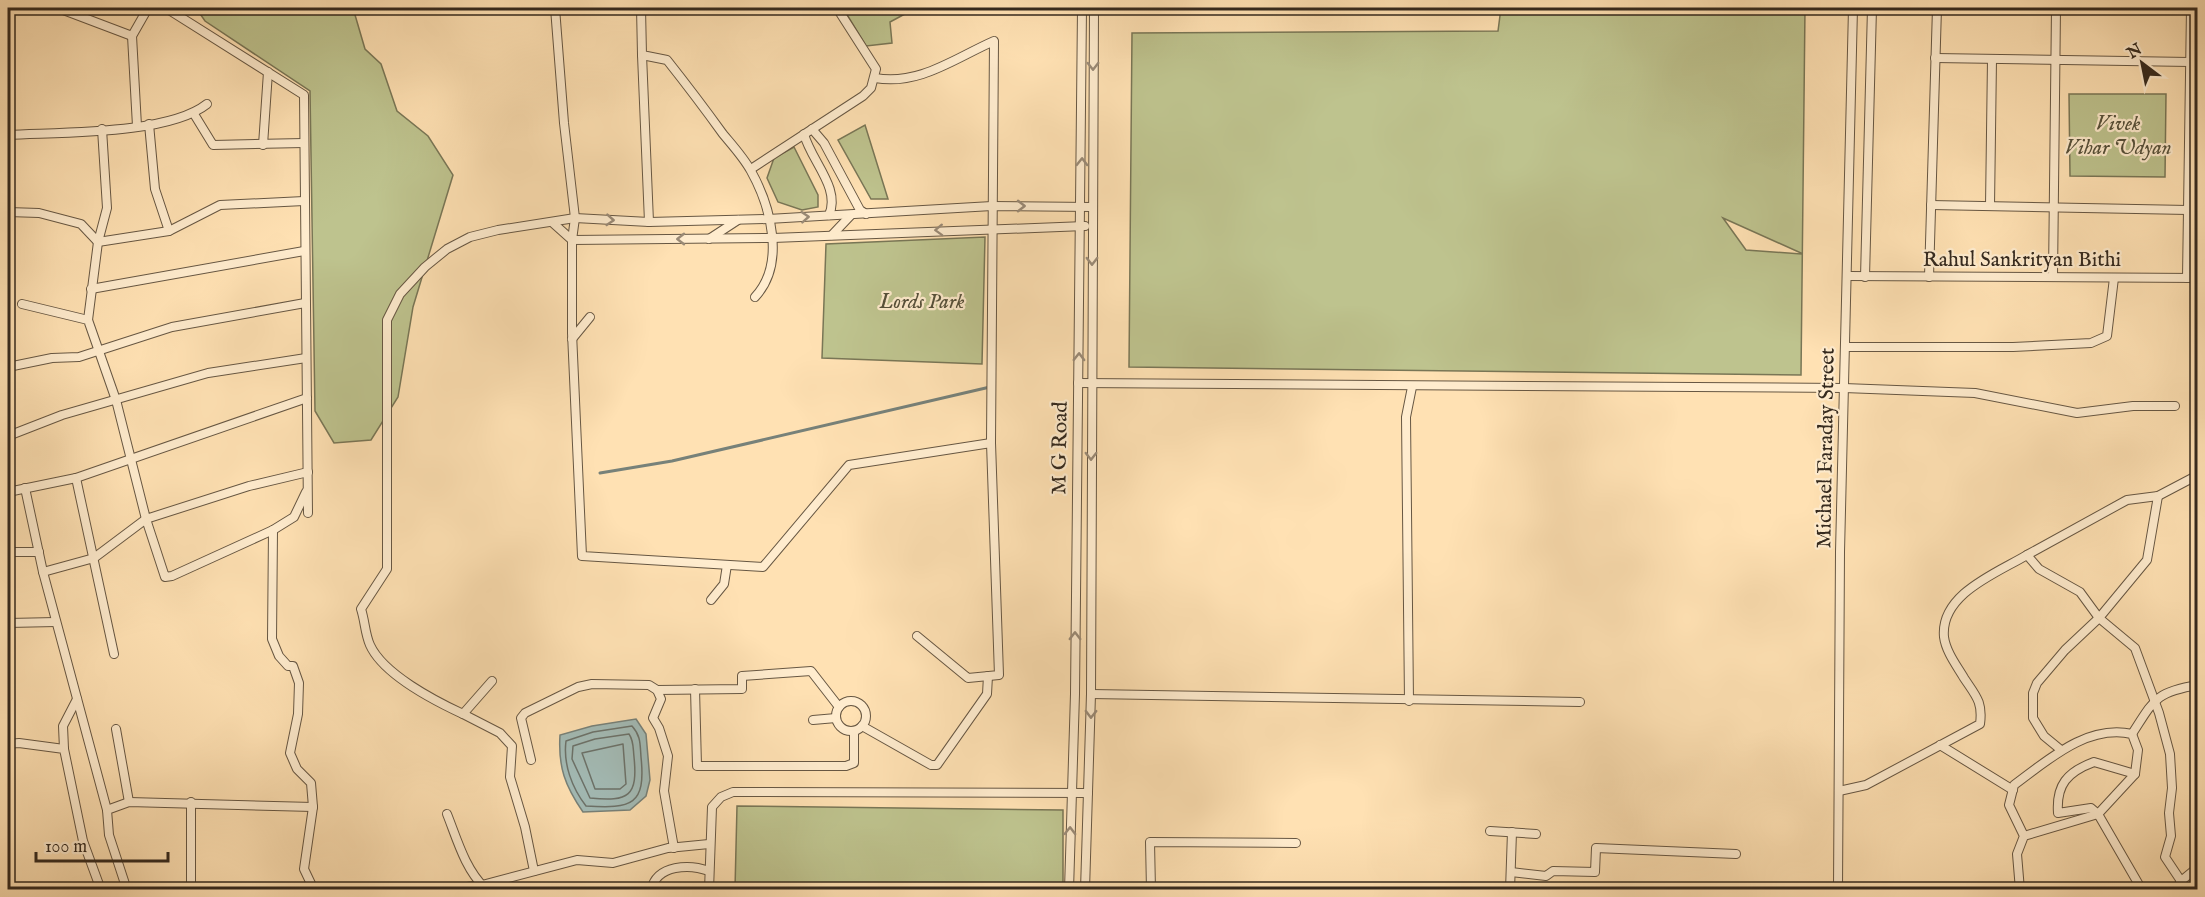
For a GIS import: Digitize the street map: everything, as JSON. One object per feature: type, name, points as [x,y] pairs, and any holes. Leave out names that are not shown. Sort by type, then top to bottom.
[{"type":"street","points":[[58,8],[132,36]]},
{"type":"street","points":[[137,126],[132,36],[148,8]]},
{"type":"street","points":[[166,8],[304,95],[308,513]]},
{"type":"street","points":[[555,8],[564,123],[575,218],[572,240],[572,339],[582,556],[763,567],[849,465],[992,443]]},
{"type":"street","points":[[641,8],[648,222]]},
{"type":"street","points":[[751,169],[863,96],[875,78],[876,69],[837,8]]},
{"type":"street","name":"M G Road","points":[[1069,890],[1075,694],[1082,226],[1082,8]]},
{"type":"street","points":[[1085,890],[1091,694],[1094,8]]},
{"type":"street","name":"Michael Faraday Street","points":[[1838,890],[1844,388],[1853,8]]},
{"type":"street","points":[[1865,276],[1872,8]]},
{"type":"street","points":[[1929,277],[1937,8]]},
{"type":"street","points":[[2053,277],[2056,8]]},
{"type":"street","points":[[2187,278],[2191,8]]},
{"type":"street","points":[[875,78],[893,81],[933,72],[994,41],[992,443],[999,675],[968,678],[917,636]]},
{"type":"street","points":[[642,55],[668,60],[751,169],[763,195],[773,238],[773,263],[763,288],[755,297]]},
{"type":"street","points":[[1935,58],[2190,62]]},
{"type":"street","points":[[1990,206],[1992,59]]},
{"type":"street","points":[[263,145],[268,72]]},
{"type":"street","points":[[8,135],[137,126],[194,114],[207,104]]},
{"type":"street","points":[[194,114],[213,145],[304,143]]},
{"type":"street","points":[[149,124],[155,189],[169,231]]},
{"type":"street","points":[[102,129],[107,208],[98,242],[88,320],[116,400],[146,519],[165,577],[273,530],[294,517],[308,489]]},
{"type":"street","points":[[812,129],[824,143],[860,210],[866,214]]},
{"type":"street","points":[[804,134],[808,150],[833,194],[834,204],[829,215]]},
{"type":"street","points":[[833,194],[839,197],[848,190]]},
{"type":"street","points":[[98,242],[169,231],[220,205],[304,201]]},
{"type":"street","points":[[1931,205],[2188,210]]},
{"type":"street","points":[[534,871],[510,777],[512,746],[500,733],[431,699],[378,659],[369,644],[361,609],[387,569],[387,320],[400,294],[425,267],[447,249],[479,235],[575,218],[648,222],[768,219],[992,206],[1092,207]]},
{"type":"street","points":[[8,212],[39,213],[81,224],[98,242]]},
{"type":"street","points":[[851,215],[851,234]]},
{"type":"street","points":[[832,235],[851,215]]},
{"type":"street","points":[[708,239],[738,220]]},
{"type":"street","points":[[553,223],[572,240],[773,238],[993,228],[1092,227]]},
{"type":"street","points":[[91,289],[304,251]]},
{"type":"street","name":"Rahul Sankrityan Bithi","points":[[1847,276],[2198,278]]},
{"type":"street","points":[[1845,347],[2013,347],[2091,343],[2107,336],[2114,278]]},
{"type":"street","points":[[8,367],[100,353],[171,327],[305,303]]},
{"type":"street","points":[[22,304],[88,320]]},
{"type":"street","points":[[572,339],[590,317]]},
{"type":"street","points":[[8,436],[62,415],[208,373],[306,358]]},
{"type":"street","points":[[1078,383],[1412,387],[1844,388],[1975,393],[2077,413],[2133,406],[2175,406]]},
{"type":"street","points":[[1409,700],[1406,417],[1412,387]]},
{"type":"street","points":[[8,492],[76,478],[307,398]]},
{"type":"street","points":[[43,572],[94,558],[146,519],[249,486],[308,472]]},
{"type":"street","points":[[1839,791],[1866,785],[1980,724],[1982,707],[1952,659],[1944,639],[1945,619],[1955,602],[1972,588],[2027,555],[2127,500],[2158,496],[2198,475]]},
{"type":"street","points":[[76,478],[114,654]]},
{"type":"street","points":[[25,488],[43,572],[107,810],[109,835],[127,890]]},
{"type":"street","points":[[2061,750],[2044,736],[2033,718],[2033,693],[2037,683],[2065,650],[2099,618],[2147,560],[2158,496]]},
{"type":"street","points":[[273,530],[272,639],[279,656],[288,666],[293,666],[299,682],[298,714],[290,753],[297,769],[310,783],[313,807],[304,869],[314,890]]},
{"type":"street","points":[[8,552],[39,552]]},
{"type":"street","points":[[2027,555],[2038,569],[2080,592],[2099,618],[2135,648],[2154,699],[2170,754],[2171,836],[2165,857],[2181,880]]},
{"type":"street","points":[[711,600],[724,584],[727,565]]},
{"type":"street","points":[[8,623],[56,622]]},
{"type":"street","points":[[531,760],[521,718],[525,712],[578,687],[592,684],[649,685],[657,690],[742,688],[742,676],[811,671],[839,707]]},
{"type":"street","points":[[839,707],[836,718],[844,730],[858,728],[931,765],[937,765],[987,694],[988,676]]},
{"type":"street","points":[[463,714],[492,681]]},
{"type":"street","points":[[2132,734],[2154,699],[2172,689],[2198,685]]},
{"type":"street","points":[[695,689],[697,766],[846,766],[854,763],[858,728],[865,717],[859,704],[850,702],[839,707]]},
{"type":"street","points":[[657,690],[661,699],[653,718],[663,736],[668,756],[664,791],[675,848]]},
{"type":"street","points":[[1091,694],[1580,702]]},
{"type":"street","points":[[77,699],[63,726],[64,750],[83,841],[101,890]]},
{"type":"street","points":[[813,720],[836,718]]},
{"type":"street","points":[[116,729],[129,802]]},
{"type":"street","points":[[2020,890],[2017,854],[2024,836],[2009,805],[2014,785],[2061,750],[2115,731],[2132,734]]},
{"type":"street","points":[[2024,836],[2098,814],[2135,774],[2138,750],[2132,734]]},
{"type":"street","points":[[8,744],[19,743],[64,750]]},
{"type":"street","points":[[1940,746],[2013,790]]},
{"type":"street","points":[[2135,774],[2094,762],[2064,780],[2056,795],[2058,813],[2091,808],[2098,814],[2142,890]]},
{"type":"street","points":[[709,890],[711,807],[721,797],[733,792],[1088,793]]},
{"type":"street","points":[[107,810],[129,802],[313,807]]},
{"type":"street","points":[[191,802],[191,890]]},
{"type":"street","points":[[447,814],[463,855],[484,887]]},
{"type":"street","points":[[1490,831],[1536,834]]},
{"type":"street","points":[[1510,890],[1512,832]]},
{"type":"street","points":[[1151,890],[1150,842],[1296,843]]},
{"type":"street","points":[[445,890],[484,887],[577,860],[613,863],[675,848],[710,844]]},
{"type":"street","points":[[1510,872],[1546,876],[1553,871],[1595,872],[1596,848],[1736,854]]},
{"type":"street","points":[[651,890],[652,884],[663,873],[680,866],[694,865],[709,871]]},
{"type":"street","points":[[2176,890],[2181,880],[2198,867]]},
{"type":"green space","points":[[196,8],[353,8],[365,49],[381,64],[397,111],[428,136],[453,175],[413,307],[398,397],[371,440],[334,443],[315,411],[310,91],[205,21]]},
{"type":"green space","points":[[843,8],[916,8],[890,22],[892,43],[866,46]]},
{"type":"green space","points":[[1501,8],[1805,8],[1801,375],[1129,367],[1132,33],[1498,31]],"holes":[[[1723,218],[1801,253],[1746,250]]]},
{"type":"green space","name":"Vivek Vihar Udyan","points":[[2069,94],[2166,94],[2165,177],[2070,176]]},
{"type":"green space","points":[[865,125],[888,199],[871,199],[838,140]]},
{"type":"green space","points":[[794,147],[818,195],[818,207],[802,210],[778,202],[767,178],[774,158]]},
{"type":"green space","name":"Lords Park","points":[[985,237],[982,364],[822,358],[826,244]]},
{"type":"green space","points":[[737,806],[1063,810],[1063,889],[735,889]]},
{"type":"water","points":[[636,719],[646,734],[650,780],[646,796],[630,810],[583,812],[564,776],[560,757],[560,735],[592,726]]},
{"type":"waterway","points":[[600,473],[672,461],[990,387]]}]
